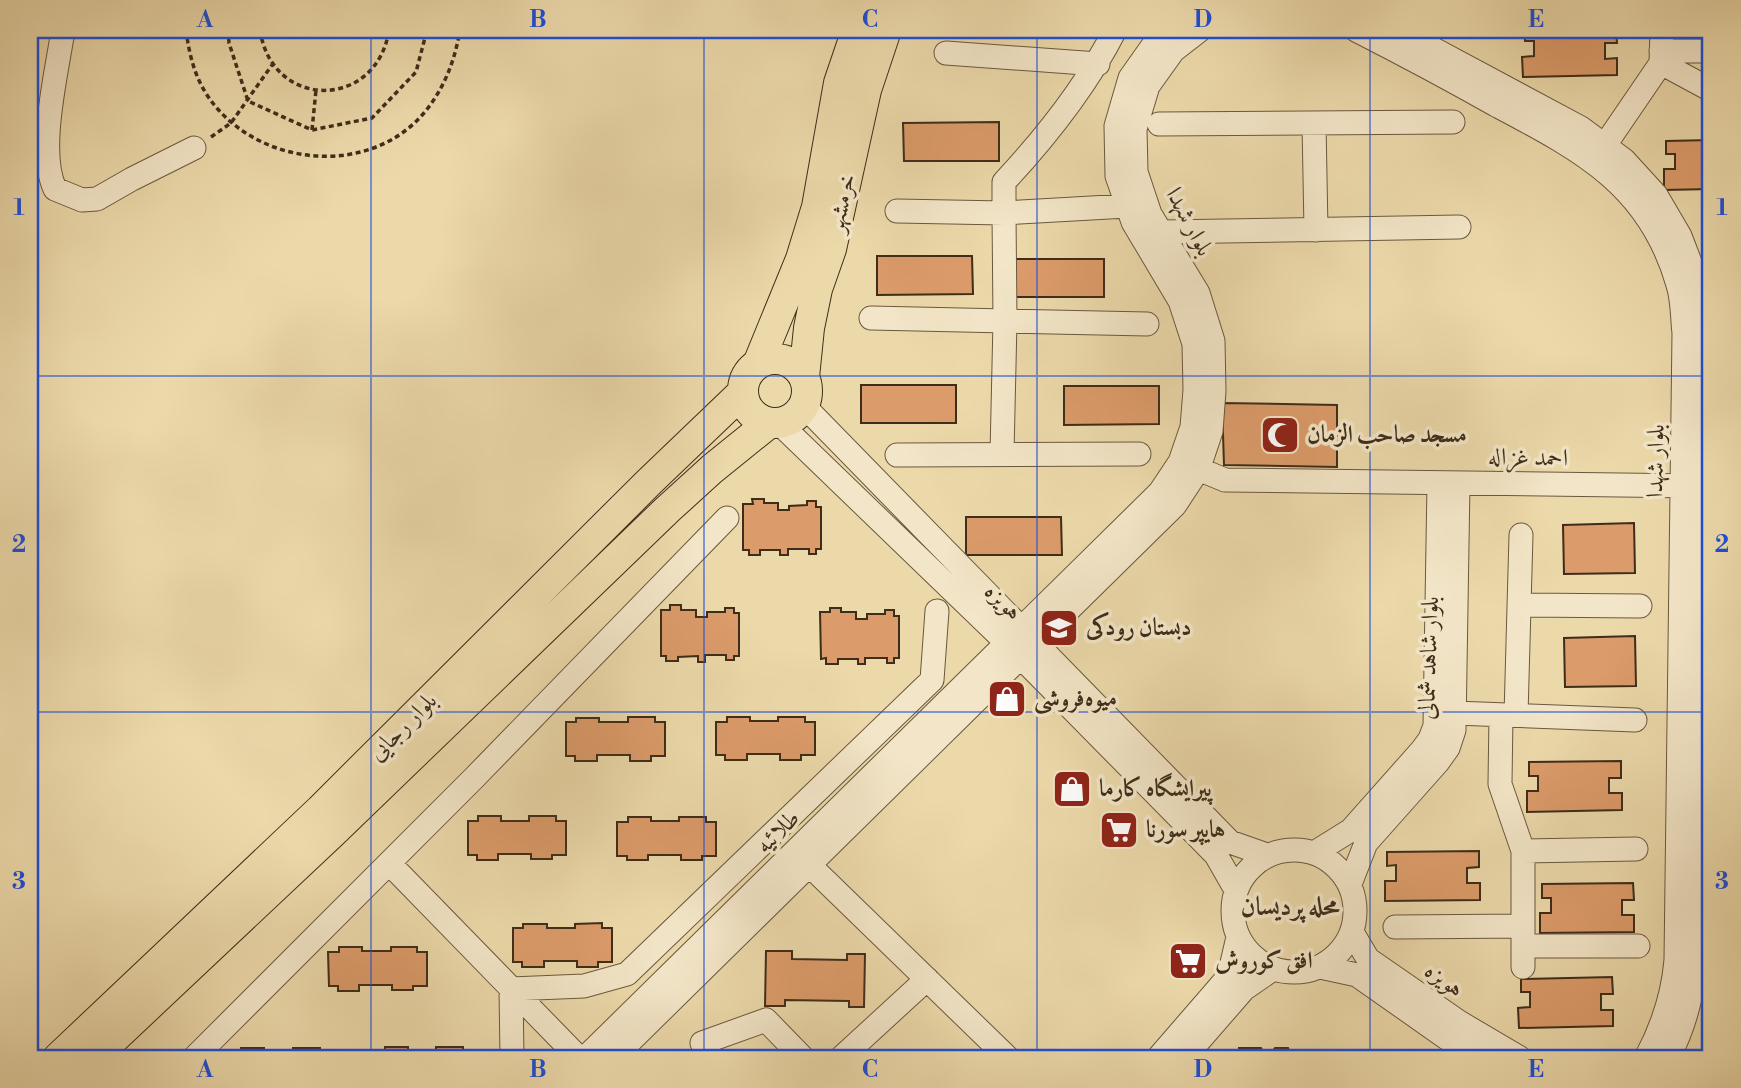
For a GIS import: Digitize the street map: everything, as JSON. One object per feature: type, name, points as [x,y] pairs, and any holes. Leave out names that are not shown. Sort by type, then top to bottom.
[{"type":"main road","name":"خرمشهر","points":[[758,364],[801,259],[817,207],[839,83],[857,30]]},
{"type":"main road","name":"خرمشهر","points":[[804,377],[809,328],[817,289],[831,249],[866,90],[886,30]]},
{"type":"main road","points":[[779,359],[798,368],[804,377],[807,396],[798,414],[774,423],[751,412],[743,392],[745,381],[758,364],[779,359]]},
{"type":"main road","name":"بلوار رجایی","points":[[58,1058],[320,810],[743,392]]},
{"type":"main road","name":"بلوار رجایی","points":[[93,1058],[334,832],[668,509],[712,469],[774,423]]},
{"type":"street","points":[[63,30],[47,142],[48,168],[55,188],[82,200],[97,199],[194,148]]},
{"type":"street","points":[[1002,454],[1004,182],[1024,161],[1098,64],[1115,30]]},
{"type":"street","name":"بلوار شهدا","points":[[1168,30],[1158,37],[1130,78],[1116,126],[1117,176],[1162,232],[1170,265]]},
{"type":"street","name":"بلوار شهدا","points":[[1029,635],[1175,505],[1189,466],[1211,431],[1214,391],[1213,341],[1198,293],[1133,222],[1137,203],[1135,129],[1148,86],[1173,51],[1200,30]]},
{"type":"street","name":"بلوار شهدا","points":[[1356,30],[1399,37],[1581,128],[1605,145],[1624,160],[1656,195],[1680,236],[1698,283],[1703,332],[1698,486],[1695,960],[1693,993],[1685,1022],[1668,1058]]},
{"type":"street","name":"بلوار شهدا","points":[[1399,37],[1571,145],[1611,174],[1640,207],[1663,244],[1679,287],[1698,486]]},
{"type":"street","points":[[1605,145],[1661,48]]},
{"type":"street","points":[[1661,48],[1711,51]]},
{"type":"street","points":[[1661,48],[1711,90]]},
{"type":"street","points":[[946,53],[1098,64]]},
{"type":"street","points":[[1159,124],[1453,122]]},
{"type":"street","points":[[1314,124],[1316,230]]},
{"type":"street","points":[[897,211],[1004,212],[1137,203]]},
{"type":"street","points":[[1162,232],[1459,227]]},
{"type":"street","points":[[871,318],[1147,324]]},
{"type":"street","name":"هویزه","points":[[804,406],[1230,842],[1267,855]]},
{"type":"street","name":"هویزه","points":[[774,423],[1029,635],[1216,855],[1236,890]]},
{"type":"street","points":[[897,455],[1139,453]]},
{"type":"street","name":"احمد غزاله","points":[[1189,466],[1225,480],[1698,486]]},
{"type":"street","name":"بلوار شاهد شمالی","points":[[1350,884],[1366,843],[1448,748],[1454,730],[1449,483]]},
{"type":"street","name":"بلوار شاهد شمالی","points":[[1314,853],[1352,830],[1422,750],[1435,726],[1449,483]]},
{"type":"street","points":[[194,1058],[727,518]]},
{"type":"street","points":[[1521,535],[1519,605],[1500,784],[1523,851],[1523,946]]},
{"type":"street","points":[[1519,605],[1640,606]]},
{"type":"street","points":[[511,989],[584,986],[627,974],[932,680],[937,611]]},
{"type":"street","name":"طلائیه","points":[[613,1058],[803,858],[1029,635]]},
{"type":"street","points":[[1455,713],[1635,720]]},
{"type":"street","name":"بلوار شهدا","points":[[1646,1058],[1667,1015],[1674,989],[1695,807]]},
{"type":"street","points":[[1291,849],[1314,853],[1335,865],[1350,884],[1356,908],[1352,932],[1340,952],[1320,967],[1297,972],[1273,969],[1252,957],[1238,937],[1232,914],[1236,890],[1248,870],[1267,855],[1291,849]]},
{"type":"street","points":[[1523,851],[1636,849]]},
{"type":"street","points":[[803,858],[1009,1058]]},
{"type":"street","name":"طلائیه","points":[[585,1058],[803,858]]},
{"type":"street","points":[[389,863],[579,1058]]},
{"type":"street","points":[[1395,927],[1523,946],[1638,946]]},
{"type":"street","name":"هویزه","points":[[1352,932],[1368,960],[1459,1023],[1520,1058]]},
{"type":"street","points":[[1158,1058],[1229,976],[1238,937]]},
{"type":"street","name":"هویزه","points":[[1320,967],[1357,975],[1448,1039],[1482,1058]]},
{"type":"street","points":[[1184,1058],[1244,989],[1273,969]]},
{"type":"street","points":[[841,1058],[927,979]]},
{"type":"street","points":[[511,989],[512,1058]]},
{"type":"street","points":[[702,1043],[766,1020],[803,1058]]},
{"type":"path","points":[[186,30],[191,61],[207,95],[231,123],[261,143],[296,155],[332,157],[367,150],[400,134],[426,110],[446,80],[460,30]]},
{"type":"path","points":[[228,30],[229,43],[248,101],[312,130],[372,118],[416,72],[426,32]]},
{"type":"path","points":[[260,30],[262,47],[272,65],[284,77],[299,86],[316,90],[338,90],[359,81],[376,66],[386,46],[389,30]]},
{"type":"path","points":[[412,30],[435,30]]},
{"type":"path","points":[[194,148],[231,123],[272,65]]},
{"type":"path","points":[[312,130],[316,90]]},
{"type":"building","points":[[964,30],[1059,30],[965,31]]},
{"type":"building","points":[[1524,30],[1616,30],[1617,43],[1605,43],[1605,59],[1617,58],[1617,75],[1523,77],[1522,57],[1534,56],[1534,41],[1525,41]]},
{"type":"building","points":[[999,122],[999,161],[904,161],[903,123]]},
{"type":"building","points":[[1711,140],[1711,189],[1664,190],[1664,169],[1675,169],[1675,154],[1666,154],[1666,141]]},
{"type":"building","points":[[877,256],[972,256],[973,294],[877,295]]},
{"type":"building","points":[[1009,259],[1104,259],[1104,297],[1009,297]]},
{"type":"building","points":[[861,385],[956,385],[956,423],[861,423]]},
{"type":"building","points":[[1064,386],[1159,386],[1159,424],[1064,425]]},
{"type":"building","name":"مسجد صاحب الزمان","points":[[1222,403],[1337,405],[1337,467],[1224,465]]},
{"type":"building","points":[[752,499],[764,499],[764,503],[778,503],[778,510],[789,510],[789,506],[807,505],[807,501],[816,501],[816,507],[821,507],[821,549],[816,549],[816,554],[809,554],[809,549],[788,549],[788,555],[780,555],[780,550],[760,550],[760,555],[749,555],[749,550],[743,550],[743,504],[753,504]]},
{"type":"building","points":[[966,517],[1061,517],[1062,555],[966,555]]},
{"type":"building","points":[[1634,523],[1635,573],[1564,574],[1563,525]]},
{"type":"building","points":[[670,605],[681,605],[681,610],[696,610],[696,617],[707,617],[707,612],[725,612],[725,608],[734,608],[734,613],[739,613],[739,656],[734,656],[734,660],[726,660],[726,655],[705,655],[705,662],[698,662],[698,656],[666,661],[666,656],[661,656],[661,610],[670,610]]},
{"type":"building","points":[[830,608],[841,608],[841,612],[856,612],[856,619],[867,619],[867,614],[885,614],[885,610],[894,610],[894,616],[899,616],[899,658],[894,658],[894,663],[887,663],[887,658],[865,658],[865,664],[858,664],[858,659],[838,659],[838,664],[826,664],[826,658],[821,659],[820,612],[830,612]]},
{"type":"building","points":[[1635,636],[1636,686],[1565,687],[1564,638]]},
{"type":"building","points":[[628,717],[655,717],[655,722],[665,722],[665,756],[651,756],[651,761],[630,761],[630,755],[597,755],[597,761],[575,761],[575,756],[566,756],[566,722],[576,722],[576,718],[599,718],[599,722],[628,722]]},
{"type":"building","points":[[727,717],[750,717],[750,721],[778,721],[778,717],[805,717],[805,722],[815,722],[815,755],[801,755],[801,760],[780,760],[780,754],[747,754],[747,760],[725,760],[725,755],[716,755],[716,722],[727,722]]},
{"type":"building","points":[[1621,761],[1621,778],[1609,778],[1609,793],[1622,793],[1622,810],[1527,812],[1527,791],[1538,791],[1538,776],[1529,776],[1529,762]]},
{"type":"building","points":[[478,816],[501,816],[501,821],[529,821],[529,816],[556,816],[556,821],[566,821],[566,855],[552,855],[552,859],[531,859],[531,854],[498,854],[498,860],[477,860],[477,855],[468,855],[468,821],[478,821]]},
{"type":"building","points":[[628,817],[651,817],[651,821],[679,821],[679,817],[706,817],[706,822],[716,822],[716,856],[702,856],[702,860],[681,860],[681,855],[648,855],[648,860],[627,860],[627,856],[617,856],[617,822],[628,822]]},
{"type":"building","points":[[1479,851],[1479,867],[1467,868],[1467,883],[1480,883],[1480,900],[1385,901],[1385,881],[1396,881],[1396,865],[1387,866],[1387,852]]},
{"type":"building","points":[[1633,883],[1634,900],[1622,900],[1622,915],[1634,915],[1634,932],[1540,933],[1540,913],[1551,913],[1551,898],[1542,898],[1542,884]]},
{"type":"building","points":[[602,923],[602,928],[612,928],[612,962],[598,962],[598,967],[577,967],[577,961],[544,961],[544,967],[522,967],[522,962],[513,962],[513,928],[523,928],[523,924],[547,924],[547,928],[575,928],[575,924]]},
{"type":"building","points":[[339,947],[362,947],[362,951],[391,951],[391,947],[417,947],[417,952],[427,952],[427,986],[413,986],[413,990],[392,990],[392,985],[359,985],[359,991],[338,991],[338,986],[329,986],[328,952],[339,952]]},
{"type":"building","points":[[766,951],[792,951],[792,959],[847,960],[847,954],[865,954],[864,1007],[849,1007],[849,1001],[785,1000],[785,1006],[765,1006]]},
{"type":"building","points":[[1711,971],[1711,1006],[1709,1006]]},
{"type":"building","points":[[1612,977],[1613,994],[1601,994],[1601,1010],[1613,1010],[1613,1026],[1519,1028],[1518,1008],[1530,1007],[1530,992],[1521,992],[1521,979]]},
{"type":"building","points":[[385,1047],[408,1047],[408,1052],[436,1052],[436,1047],[463,1047],[463,1052],[473,1052],[473,1058],[374,1058],[374,1052],[385,1052]]},
{"type":"building","points":[[241,1048],[264,1048],[264,1053],[293,1053],[293,1048],[320,1048],[320,1053],[329,1053],[329,1058],[231,1058],[231,1053],[241,1053]]},
{"type":"building","points":[[1239,1048],[1261,1048],[1263,1052],[1272,1052],[1275,1048],[1288,1048],[1290,1053],[1299,1053],[1299,1058],[1226,1058],[1226,1052],[1239,1052]]},
{"type":"place","name":"مسجد صاحب الزمان","points":[[1280,435]]},
{"type":"place","name":"دبستان رودکی","points":[[1059,628]]},
{"type":"place","name":"میوه‌فروشی","points":[[1007,699]]},
{"type":"place","name":"پیرایشگاه کارما","points":[[1072,789]]},
{"type":"place","name":"هایپر سورنا","points":[[1119,830]]},
{"type":"place","name":"افق کوروش","points":[[1188,961]]},
{"type":"district","name":"محله پردیسان","points":[[1290,907]]}]
